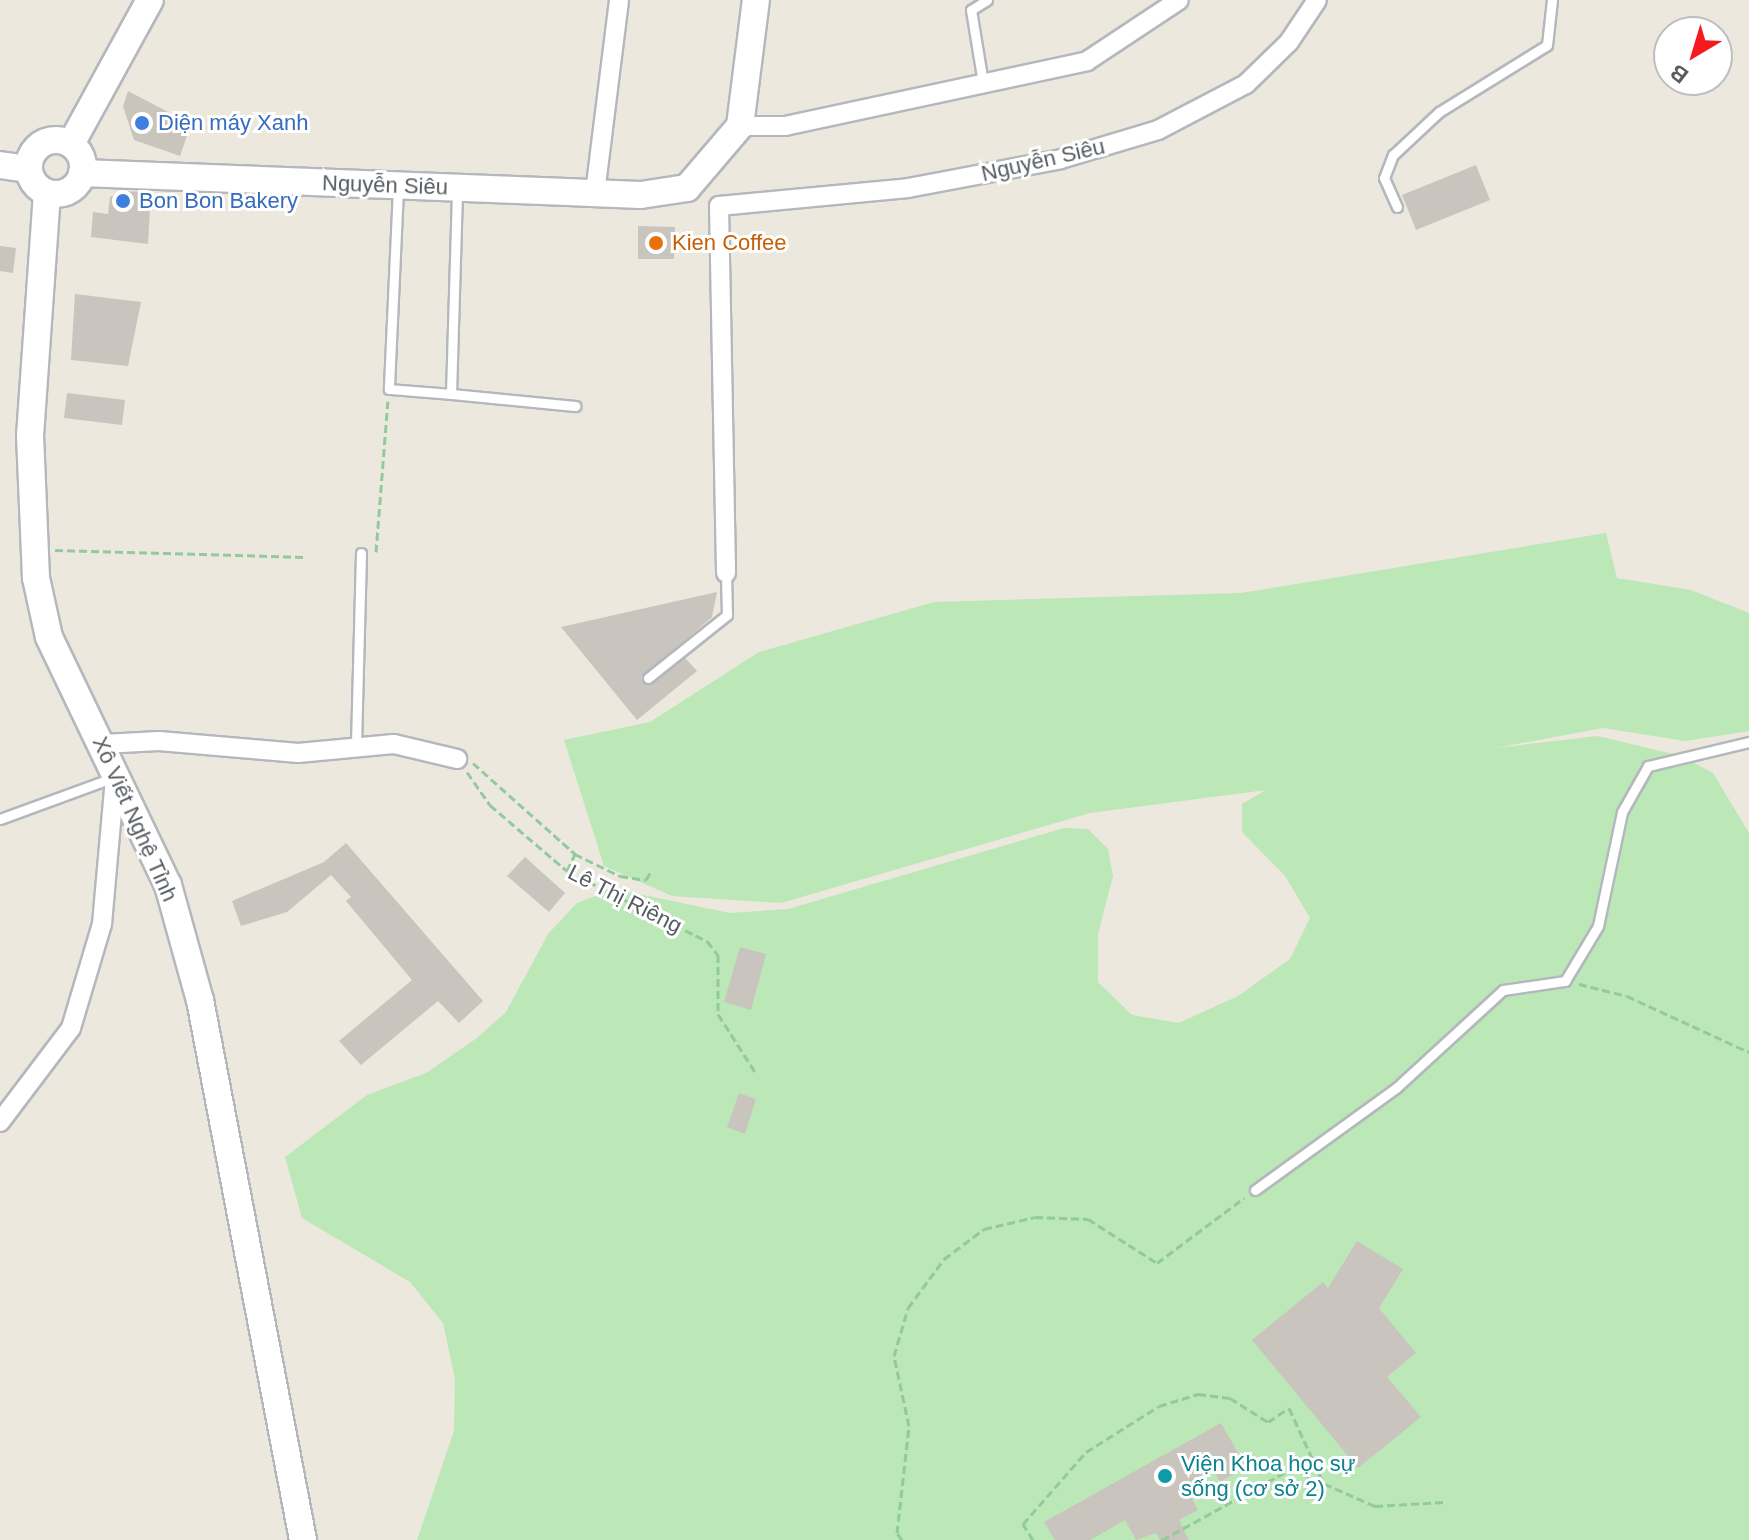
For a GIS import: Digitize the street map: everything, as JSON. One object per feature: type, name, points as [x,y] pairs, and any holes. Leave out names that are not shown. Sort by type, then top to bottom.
[{"type":"main road","points":[[71,144],[47,142],[12,168],[47,193],[68,192],[82,173],[71,144],[150,0]]},
{"type":"main road","points":[[687,188],[740,126],[756,0]]},
{"type":"main road","name":"Nguyễn Siêu","points":[[82,173],[595,193],[687,188]]},
{"type":"main road","name":"Xô Viết Nghệ Tỉnh","points":[[47,193],[30,435],[32,549],[49,637],[168,885],[200,1000],[303,1540]]},
{"type":"street","points":[[595,193],[619,0]]},
{"type":"street","points":[[740,126],[785,126],[1087,61],[1179,0]]},
{"type":"street","name":"Nguyễn Siêu","points":[[719,206],[908,188],[1061,159],[1158,130],[1246,84],[1289,42],[1317,0]]},
{"type":"street","points":[[687,188],[719,206],[726,573]]},
{"type":"street","points":[[103,744],[159,741],[298,753],[356,744],[457,759]]},
{"type":"street","points":[[0,1122],[71,1028],[102,924],[115,777]]},
{"type":"street","points":[[291,1540],[297,1511]]},
{"type":"lane","points":[[983,83],[971,10],[987,0]]},
{"type":"lane","points":[[1397,207],[1384,178],[1393,155],[1439,112],[1547,45],[1552,0]]},
{"type":"lane","points":[[398,186],[389,389],[575,406]]},
{"type":"lane","points":[[451,394],[458,188]]},
{"type":"lane","points":[[356,744],[361,553]]},
{"type":"lane","points":[[648,678],[727,615],[726,573]]},
{"type":"lane","points":[[1255,1190],[1396,1088],[1503,990],[1565,981],[1598,926],[1622,812],[1648,766],[1749,742]]},
{"type":"lane","points":[[0,819],[115,777]]},
{"type":"path","points":[[361,553],[375,554],[389,389]]},
{"type":"path","points":[[32,549],[304,557]]},
{"type":"path","points":[[457,759],[481,765],[575,854],[620,876],[646,880],[650,873]]},
{"type":"path","name":"Lê Thị Riêng","points":[[457,759],[490,805],[567,871],[707,941],[718,955],[718,1014],[757,1075]]},
{"type":"path","points":[[567,871],[575,854]]},
{"type":"path","points":[[1565,981],[1627,996],[1749,1052]]},
{"type":"path","points":[[902,1540],[897,1533],[909,1426],[894,1356],[908,1308],[944,1259],[984,1229],[1035,1217],[1088,1219],[1157,1263],[1255,1190]]},
{"type":"path","points":[[1033,1540],[1023,1524],[1086,1452],[1159,1406],[1198,1394],[1230,1398],[1268,1422],[1289,1408],[1324,1484]]},
{"type":"path","points":[[1162,1540],[1291,1469],[1375,1506],[1444,1502]]},
{"type":"green space","points":[[1606,533],[1617,578],[1691,590],[1749,613],[1749,731],[1685,741],[1603,728],[1495,748],[1598,736],[1681,756],[1713,773],[1749,833],[1749,1540],[417,1540],[454,1431],[455,1379],[443,1323],[410,1282],[302,1218],[285,1157],[367,1095],[426,1073],[477,1038],[506,1012],[548,934],[577,903],[614,889],[730,913],[788,909],[1064,828],[1088,829],[1108,849],[1113,876],[1098,934],[1098,982],[1132,1015],[1179,1023],[1238,996],[1290,959],[1310,918],[1285,876],[1242,832],[1242,804],[1266,790],[1090,813],[781,903],[672,896],[604,866],[564,740],[650,722],[759,652],[934,602],[1241,593]]},
{"type":"building","points":[[128,91],[191,124],[180,156],[134,140],[123,106]]},
{"type":"building","points":[[1476,165],[1490,200],[1416,230],[1402,195]]},
{"type":"building","points":[[121,191],[151,192],[148,244],[91,237],[93,212],[108,214],[110,197]]},
{"type":"building","name":"Kien Coffee","points":[[638,226],[675,227],[674,259],[638,259]]},
{"type":"building","points":[[0,246],[16,248],[13,273],[0,271]]},
{"type":"building","points":[[75,294],[141,302],[128,366],[71,360]]},
{"type":"building","points":[[67,393],[125,400],[122,425],[64,418]]},
{"type":"building","points":[[717,592],[712,617],[641,678],[652,684],[685,658],[697,671],[637,720],[561,627]]},
{"type":"building","points":[[346,843],[483,1001],[459,1023],[438,1001],[361,1065],[339,1041],[412,980],[346,901],[351,897],[331,875],[287,912],[241,926],[232,901],[324,862]]},
{"type":"building","points":[[525,857],[565,893],[549,912],[507,876]]},
{"type":"building","points":[[740,947],[766,954],[751,1010],[724,1002]]},
{"type":"building","points":[[739,1093],[756,1099],[745,1134],[727,1127]]},
{"type":"building","points":[[1357,1241],[1403,1269],[1379,1308],[1416,1353],[1387,1377],[1421,1417],[1358,1468],[1252,1340],[1323,1282],[1328,1288]]},
{"type":"building","name":"Viện Khoa học sự sống (cơ sở 2)","points":[[1221,1423],[1246,1467],[1220,1482],[1214,1471],[1186,1487],[1198,1510],[1179,1520],[1189,1540],[1160,1540],[1156,1533],[1136,1540],[1125,1520],[1090,1540],[1055,1540],[1044,1522]]},
{"type":"place","name":"Diện máy Xanh","points":[[142,123]]},
{"type":"place","name":"Bon Bon Bakery","points":[[123,201]]},
{"type":"place","name":"Kien Coffee","points":[[656,243]]},
{"type":"place","name":"Viện Khoa học sự sống (cơ sở 2)","points":[[1165,1476]]}]
